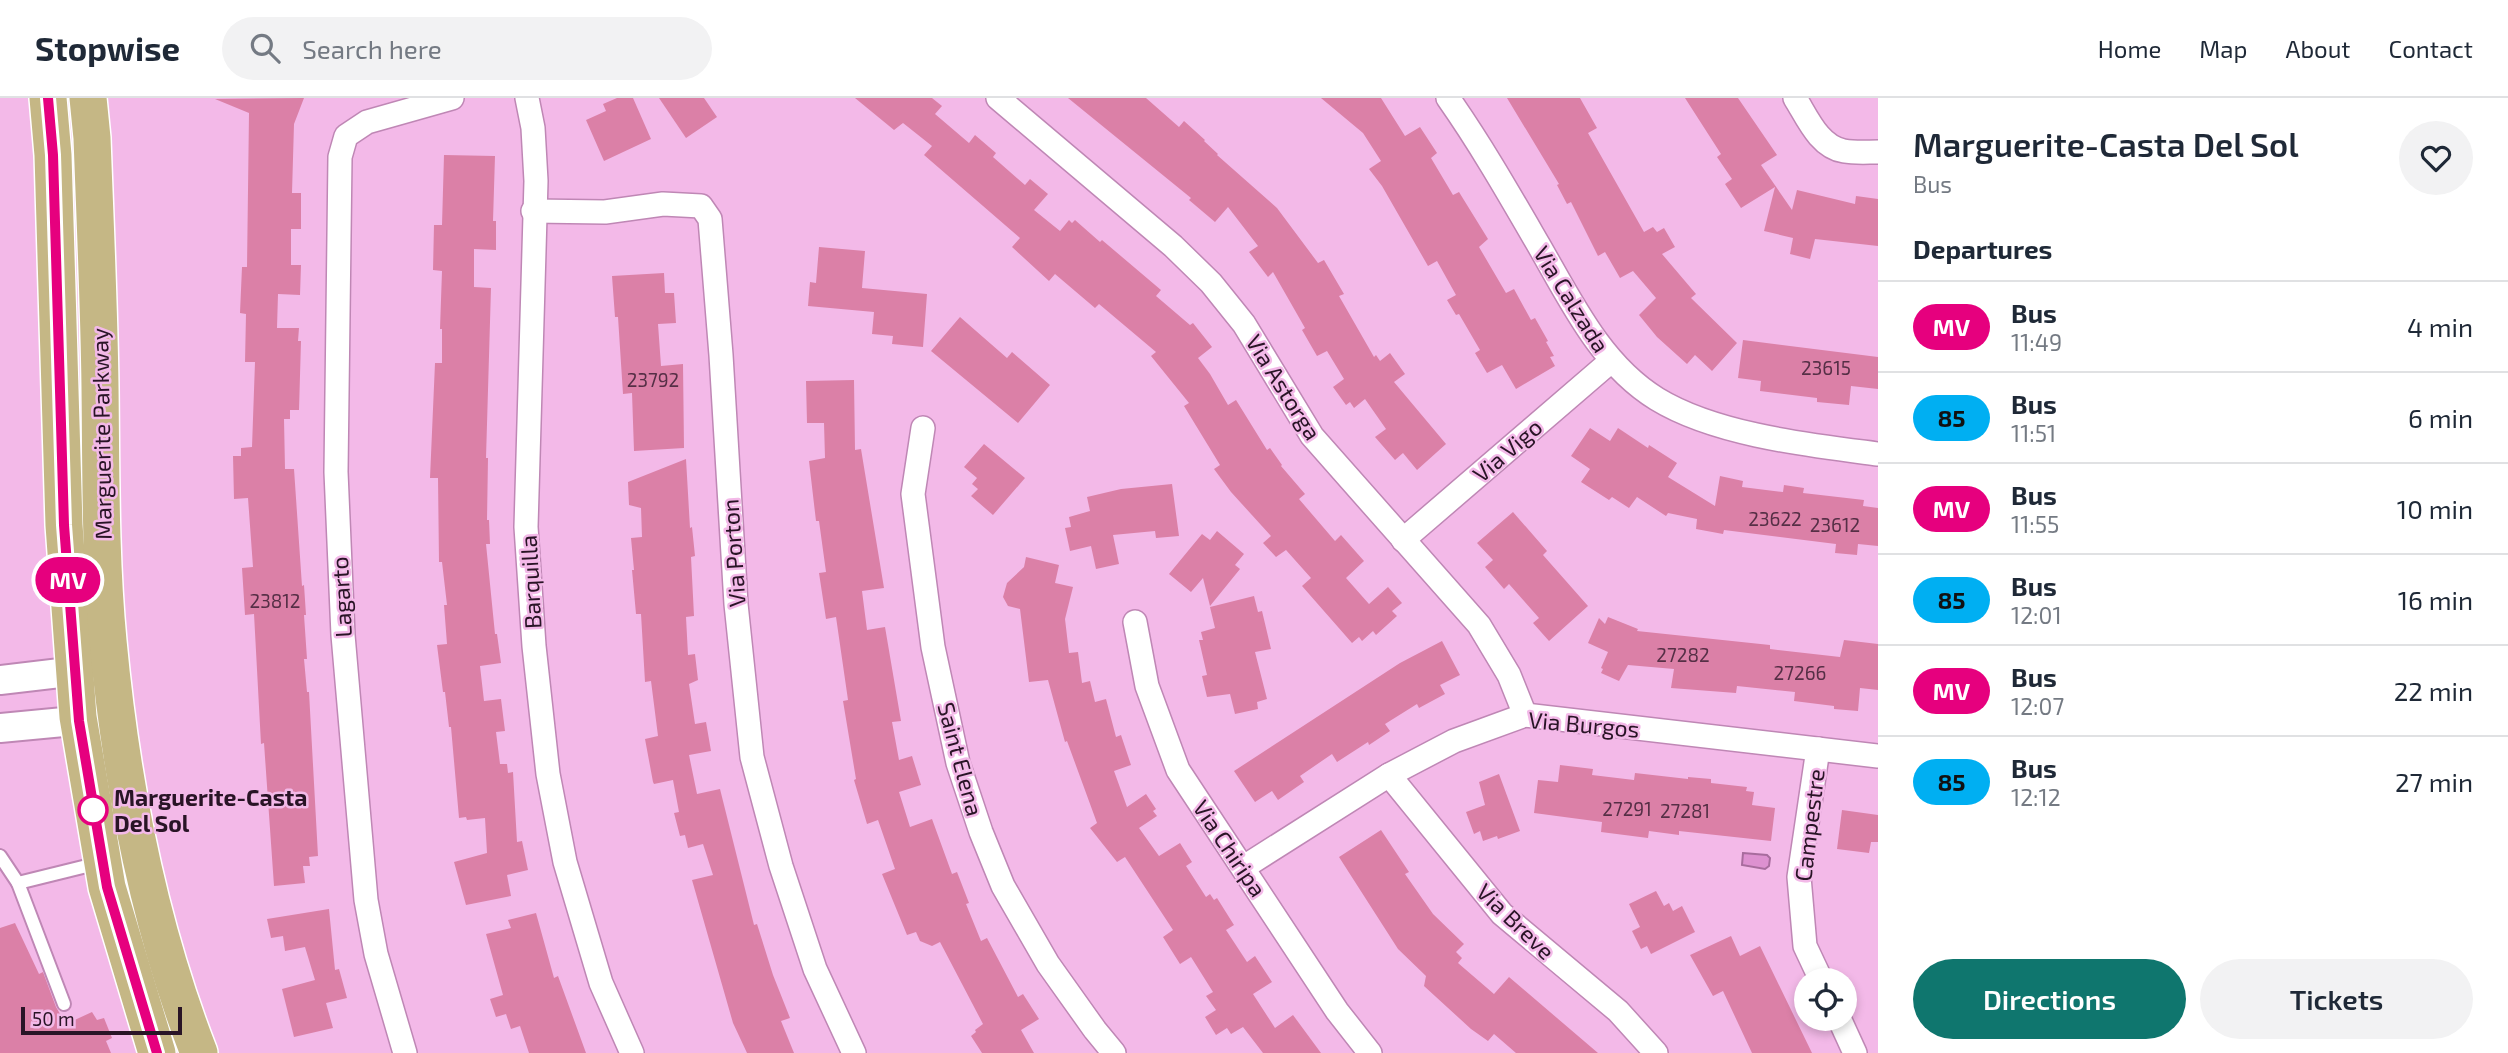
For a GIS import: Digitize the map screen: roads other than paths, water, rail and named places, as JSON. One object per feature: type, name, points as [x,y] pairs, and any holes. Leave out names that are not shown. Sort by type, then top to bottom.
[{"type":"main road","name":"Marguerite Parkway","points":[[48,98],[53,155],[64,525],[79,721],[103,862],[118,925],[156,1053]]},
{"type":"main road","name":"Marguerite Parkway","points":[[88,98],[93,152],[107,639],[116,717],[146,881],[181,1009],[199,1053]]},
{"type":"street","name":"Lagarto","points":[[405,1053],[376,954],[366,900],[338,569],[336,472],[340,157],[346,136],[367,121],[452,98]]},
{"type":"street","name":"Barquilla","points":[[527,98],[533,128],[536,181],[533,211],[526,527],[534,646],[547,762],[565,862],[601,983],[632,1053]]},
{"type":"street","name":"Via Astorga","points":[[998,98],[1173,246],[1211,283],[1244,324],[1312,436],[1479,625],[1509,675],[1525,715]]},
{"type":"street","name":"Via Calzada","points":[[1448,98],[1476,137],[1575,308],[1611,361],[1657,398],[1713,424],[1816,446],[1878,454]]},
{"type":"street","points":[[1795,98],[1815,129],[1828,143],[1844,151],[1878,152]]},
{"type":"street","name":"Via Porton","points":[[533,211],[605,212],[663,204],[701,206],[710,219],[736,604],[752,757],[781,866],[815,970],[854,1053]]},
{"type":"street","name":"Via Vigo","points":[[1402,540],[1611,361]]},
{"type":"street","name":"Saint Elena","points":[[923,428],[913,494],[933,647],[958,763],[981,832],[1003,886],[1048,964],[1114,1053]]},
{"type":"street","name":"Via Chiripa","points":[[1135,622],[1147,686],[1178,769],[1337,1011],[1370,1053]]},
{"type":"street","points":[[0,680],[111,668]]},
{"type":"street","name":"Via Burgos","points":[[1244,867],[1389,775],[1454,741],[1525,715],[1878,756]]},
{"type":"street","points":[[0,727],[116,717]]},
{"type":"street","name":"Campestre","points":[[1815,968],[1805,946],[1799,877],[1818,750]]},
{"type":"street","name":"Via Breve","points":[[1389,775],[1502,914],[1618,1011],[1656,1053]]},
{"type":"street","points":[[1845,1031],[1855,1053]]},
{"type":"lane","points":[[1,858],[18,883],[64,1004]]},
{"type":"lane","points":[[18,883],[103,862]]},
{"type":"place","name":"Marguerite-Casta Del Sol","points":[[93,810]]}]
